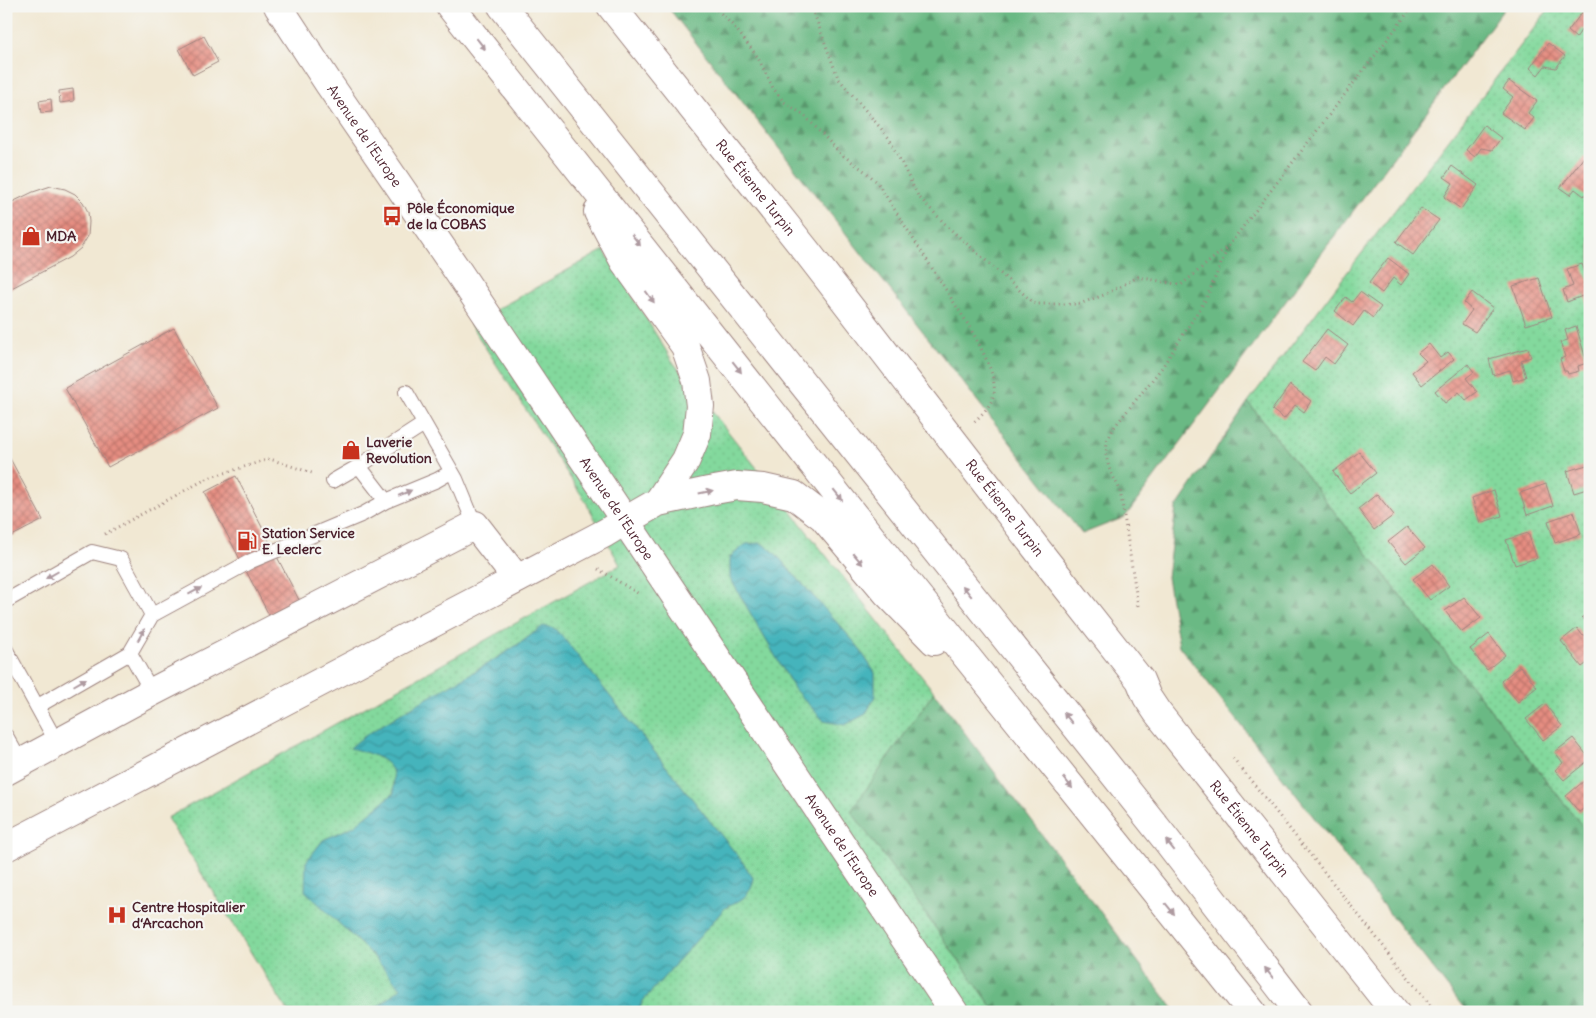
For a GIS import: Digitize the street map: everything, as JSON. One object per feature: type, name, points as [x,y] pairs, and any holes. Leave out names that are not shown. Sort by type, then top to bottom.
[{"type":"main road","name":"Avenue de l'Europe","points":[[278,6],[329,84],[460,273],[954,1012]]},
{"type":"main road","points":[[450,6],[1037,745],[1252,1012]]},
{"type":"main road","points":[[502,6],[1170,845],[1299,1012]]},
{"type":"main road","name":"Rue Étienne Turpin","points":[[612,6],[808,253],[1140,680],[1157,712],[1394,1012]]},
{"type":"main road","points":[[564,149],[624,261],[685,346],[698,381],[700,406],[697,434],[686,460],[658,502]]},
{"type":"main road","points":[[6,847],[517,579],[658,502],[737,486],[763,488],[794,495],[822,517],[887,593],[1037,745]]},
{"type":"main road","points":[[14,767],[152,692],[475,525],[517,579]]},
{"type":"lane","points":[[406,392],[456,479],[475,525]]},
{"type":"lane","points":[[333,481],[424,424]]},
{"type":"lane","points":[[359,466],[386,501]]},
{"type":"lane","points":[[38,706],[130,653],[152,614],[251,561],[363,514],[386,501],[452,472]]},
{"type":"lane","points":[[6,601],[92,552],[121,559],[152,614]]},
{"type":"lane","points":[[6,650],[57,743]]},
{"type":"lane","points":[[130,653],[152,692]]},
{"type":"lane","points":[[6,736],[14,767]]},
{"type":"path","points":[[714,6],[757,56],[773,88],[784,102],[804,116],[842,154],[877,182],[981,346],[990,369],[994,394],[983,413],[953,441]]},
{"type":"path","points":[[808,6],[815,16],[838,78],[889,138],[918,196],[949,228],[1035,304],[1078,304],[1104,295],[1138,278],[1181,285],[1229,245],[1413,6]]},
{"type":"path","points":[[1138,606],[1120,490],[1109,468],[1106,456],[1107,442],[1115,426],[1161,369],[1206,299],[1229,245]]},
{"type":"path","points":[[99,538],[208,478],[270,459],[333,481]]},
{"type":"path","points":[[579,546],[597,568],[638,593],[643,601]]},
{"type":"path","points":[[1227,751],[1436,1012]]},
{"type":"green space","points":[[667,6],[1506,6],[1125,517],[1082,534]]},
{"type":"green space","points":[[1551,6],[1590,6],[1590,836],[1248,402]]},
{"type":"green space","points":[[604,250],[673,362],[934,692],[852,811],[996,1012],[288,1012],[167,818],[620,565],[586,502],[470,324]]},
{"type":"green space","points":[[1248,402],[1590,836],[1590,1012],[1467,1012],[1179,646],[1167,577],[1176,508]]},
{"type":"green space","points":[[934,692],[1176,1012],[996,1012],[851,811]]},
{"type":"water","points":[[761,543],[773,551],[857,645],[875,673],[875,696],[866,714],[845,725],[824,721],[795,690],[730,578],[730,557],[746,544]]},
{"type":"water","points":[[543,626],[554,628],[566,641],[741,860],[754,879],[752,886],[744,898],[725,908],[642,1002],[639,1012],[367,1012],[383,1003],[401,988],[372,955],[305,891],[306,862],[323,840],[354,826],[394,793],[391,767],[375,756],[350,748],[368,734],[509,650]]},
{"type":"building","points":[[1586,7],[1590,10],[1590,31],[1582,29],[1576,38],[1568,31]]},
{"type":"building","points":[[204,36],[218,62],[193,75],[179,49]]},
{"type":"building","points":[[1548,43],[1565,56],[1556,68],[1545,66],[1538,75],[1530,68]]},
{"type":"building","points":[[1509,81],[1537,101],[1528,113],[1534,118],[1525,130],[1501,113],[1513,97],[1503,89]]},
{"type":"building","points":[[73,89],[74,101],[60,103],[59,91]]},
{"type":"building","points":[[51,99],[52,112],[41,113],[39,101]]},
{"type":"building","points":[[1484,125],[1501,138],[1492,150],[1481,148],[1475,157],[1466,150]]},
{"type":"building","points":[[1584,157],[1590,161],[1590,188],[1584,196],[1575,189],[1570,195],[1560,188]]},
{"type":"building","points":[[1452,166],[1478,185],[1461,209],[1444,197],[1453,183],[1444,177]]},
{"type":"building","points":[[51,186],[65,189],[75,194],[83,202],[88,212],[88,236],[81,248],[70,257],[6,291],[6,205]]},
{"type":"building","points":[[1421,208],[1439,220],[1413,255],[1396,242]]},
{"type":"building","points":[[1388,258],[1409,274],[1401,285],[1393,278],[1382,293],[1369,283]]},
{"type":"building","points":[[1582,264],[1590,284],[1590,304],[1588,305],[1585,295],[1567,302],[1563,290],[1573,286],[1567,269]]},
{"type":"building","points":[[1539,278],[1552,317],[1526,325],[1513,286]]},
{"type":"building","points":[[1360,292],[1381,307],[1373,318],[1364,311],[1353,326],[1335,311],[1346,297],[1352,302]]},
{"type":"building","points":[[1472,292],[1493,308],[1475,332],[1462,324],[1472,310],[1464,303]]},
{"type":"building","points":[[1576,326],[1587,363],[1578,366],[1579,371],[1568,374],[1567,371],[1564,371],[1560,359],[1565,357],[1560,342],[1568,340],[1565,330]]},
{"type":"building","points":[[174,328],[218,408],[108,467],[65,388]]},
{"type":"building","points":[[1327,329],[1348,345],[1334,364],[1325,357],[1315,371],[1302,362]]},
{"type":"building","points":[[1429,344],[1440,358],[1448,352],[1454,359],[1422,385],[1412,372],[1426,361],[1418,353]]},
{"type":"building","points":[[1528,348],[1531,357],[1521,360],[1526,377],[1513,381],[1510,370],[1493,375],[1489,359]]},
{"type":"building","points":[[1468,364],[1474,372],[1466,378],[1477,392],[1466,400],[1459,392],[1445,403],[1435,391]]},
{"type":"building","points":[[1290,385],[1311,401],[1304,412],[1295,405],[1284,419],[1272,410]]},
{"type":"building","points":[[6,451],[43,520],[6,539]]},
{"type":"building","points":[[1359,452],[1376,473],[1350,493],[1333,472]]},
{"type":"building","points":[[1590,464],[1590,488],[1574,493],[1567,471]]},
{"type":"building","points":[[236,476],[299,600],[269,615],[205,492]]},
{"type":"building","points":[[1546,484],[1553,506],[1527,515],[1520,493]]},
{"type":"building","points":[[1494,490],[1502,516],[1480,523],[1472,498]]},
{"type":"building","points":[[1377,494],[1394,515],[1374,530],[1358,509]]},
{"type":"building","points":[[1574,512],[1581,534],[1555,543],[1548,521]]},
{"type":"building","points":[[1407,527],[1425,548],[1406,563],[1388,542]]},
{"type":"building","points":[[1528,533],[1537,558],[1515,565],[1506,540]]},
{"type":"building","points":[[1433,564],[1449,586],[1430,600],[1413,579]]},
{"type":"building","points":[[1464,597],[1481,618],[1462,632],[1445,611]]},
{"type":"building","points":[[1590,611],[1590,627],[1582,617]]},
{"type":"building","points":[[1577,628],[1583,636],[1590,632],[1590,661],[1582,667],[1561,641]]},
{"type":"building","points":[[1489,634],[1505,655],[1487,670],[1470,649]]},
{"type":"building","points":[[1520,666],[1537,687],[1518,702],[1501,681]]},
{"type":"building","points":[[1545,704],[1562,726],[1543,740],[1526,719]]},
{"type":"building","points":[[1573,738],[1590,759],[1564,780],[1555,770],[1563,763],[1555,752]]},
{"type":"building","points":[[1590,776],[1590,804],[1579,812],[1566,796]]},
{"type":"place","name":"Pôle Économique de la COBAS","points":[[392,216]]},
{"type":"place","name":"MDA","points":[[31,236]]},
{"type":"place","name":"Laverie Revolution","points":[[351,450]]},
{"type":"place","name":"Station Service E. Leclerc","points":[[247,541]]},
{"type":"place","name":"Centre Hospitalier d‘Arcachon","points":[[117,915]]}]
